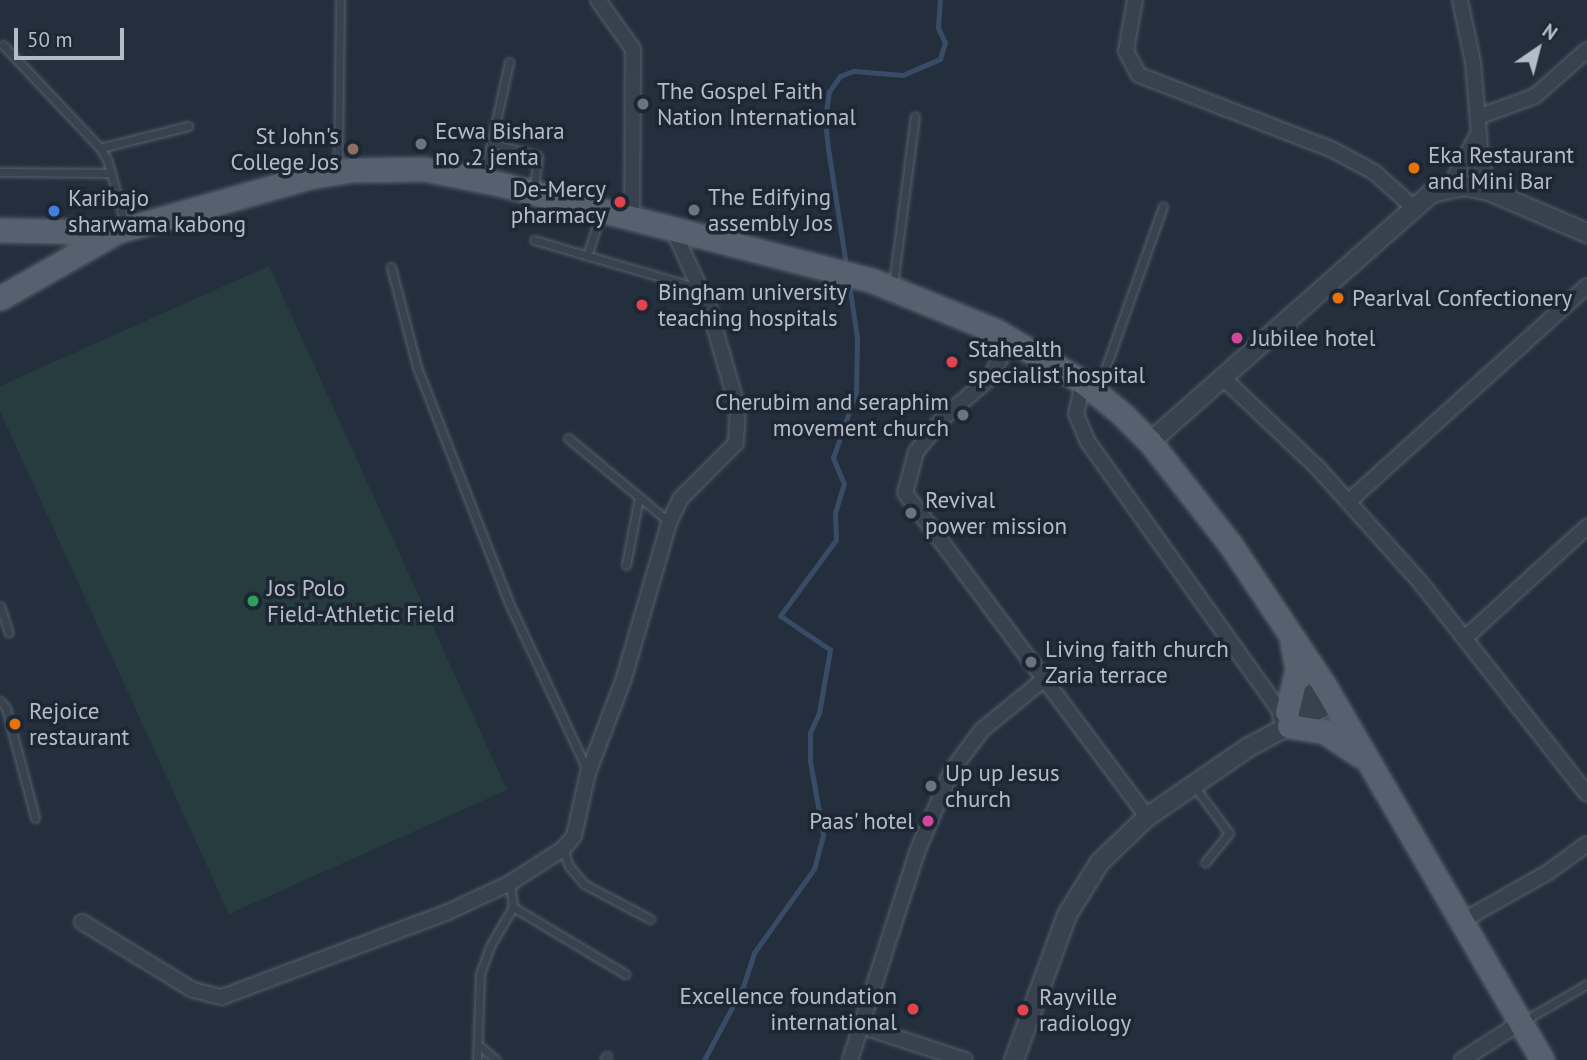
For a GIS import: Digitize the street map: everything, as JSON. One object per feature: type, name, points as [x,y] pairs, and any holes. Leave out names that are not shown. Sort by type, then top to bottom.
[{"type":"main road","points":[[0,230],[53,235],[122,229],[268,186],[338,172],[424,169],[484,180],[674,232],[871,280],[1011,339],[1090,387],[1150,442],[1285,625],[1542,1060]]},
{"type":"main road","points":[[0,298],[122,229]]},
{"type":"main road","points":[[1285,625],[1297,669],[1286,718],[1325,732],[1368,762]]},
{"type":"street","points":[[598,0],[633,49],[632,220]]},
{"type":"street","points":[[1135,0],[1126,51],[1139,75],[1333,150],[1374,172],[1412,206]]},
{"type":"street","points":[[1460,0],[1489,191]]},
{"type":"street","points":[[1449,188],[1479,123],[1535,96],[1587,50]]},
{"type":"street","points":[[1150,442],[1412,206],[1449,188],[1489,191],[1587,233]]},
{"type":"street","points":[[82,922],[193,990],[222,997],[446,913],[510,883],[563,849],[580,824],[579,805],[588,773],[624,678],[669,523],[680,499],[724,459],[736,443],[738,408],[700,289],[674,232]]},
{"type":"street","points":[[1348,502],[1587,286]]},
{"type":"street","points":[[1011,339],[990,379],[944,417],[916,453],[905,494],[1147,817]]},
{"type":"street","points":[[1222,377],[1348,502],[1466,637],[1587,794]]},
{"type":"street","points":[[1090,387],[1076,415],[1088,442],[1286,718]]},
{"type":"street","points":[[1466,637],[1587,527]]},
{"type":"street","points":[[850,1060],[917,852],[952,770],[982,730],[1042,680]]},
{"type":"street","points":[[1014,1060],[1082,886],[1100,862],[1147,817],[1249,747],[1286,718],[1328,694]]},
{"type":"street","points":[[1462,921],[1547,873],[1587,844]]},
{"type":"street","points":[[1462,1060],[1521,1022]]},
{"type":"street","points":[[861,1026],[965,1060]]},
{"type":"lane","points":[[338,172],[340,0]]},
{"type":"lane","points":[[3,45],[100,148],[111,173],[122,229]]},
{"type":"lane","points":[[484,180],[509,62]]},
{"type":"lane","points":[[893,288],[915,116]]},
{"type":"lane","points":[[100,148],[188,126]]},
{"type":"lane","points":[[491,143],[538,156],[534,193]]},
{"type":"lane","points":[[0,172],[111,173]]},
{"type":"lane","points":[[1090,387],[1163,206]]},
{"type":"lane","points":[[587,256],[601,212]]},
{"type":"lane","points":[[534,240],[700,289]]},
{"type":"lane","points":[[391,267],[417,368],[508,601],[588,773]]},
{"type":"lane","points":[[568,438],[669,523]]},
{"type":"lane","points":[[626,565],[639,498]]},
{"type":"lane","points":[[0,606],[9,633]]},
{"type":"lane","points":[[0,701],[6,708],[35,818]]},
{"type":"lane","points":[[1194,785],[1229,833],[1205,863]]},
{"type":"lane","points":[[563,849],[569,866],[584,884],[650,919]]},
{"type":"lane","points":[[477,1060],[481,1047],[480,974],[489,946],[513,907],[510,883]]},
{"type":"lane","points":[[513,907],[625,974]]},
{"type":"lane","points":[[1521,1022],[1587,984]]},
{"type":"lane","points":[[481,1047],[496,1060]]},
{"type":"green space","name":"Jos Polo Field-Athletic Field","points":[[269,266],[507,790],[229,914],[0,411],[0,386]]},
{"type":"waterway","points":[[846,265],[825,119],[829,92],[840,76],[854,71],[903,75],[940,59],[945,43],[938,28],[940,0]]},
{"type":"waterway","points":[[704,1060],[743,987],[754,953],[814,869],[823,835],[810,761],[810,733],[819,713],[830,650],[780,616],[836,540],[835,513],[844,484],[833,458],[856,392],[857,338],[849,284]]},
{"type":"place","name":"The Gospel Faith Nation International","points":[[643,104]]},
{"type":"place","name":"Ecwa Bishara no .2 jenta","points":[[421,144]]},
{"type":"place","name":"St John's College Jos","points":[[353,149]]},
{"type":"place","name":"Eka Restaurant and Mini Bar","points":[[1414,168]]},
{"type":"place","name":"De-Mercy pharmacy","points":[[620,202]]},
{"type":"place","name":"The Edifying assembly Jos","points":[[694,210]]},
{"type":"place","name":"Karibajo sharwama kabong","points":[[54,211]]},
{"type":"place","name":"Pearlval Confectionery","points":[[1338,298]]},
{"type":"place","name":"Bingham university teaching hospitals","points":[[642,305]]},
{"type":"place","name":"Jubilee hotel","points":[[1237,338]]},
{"type":"place","name":"Stahealth specialist hospital","points":[[952,362]]},
{"type":"place","name":"Cherubim and seraphim movement church","points":[[963,415]]},
{"type":"place","name":"Revival power mission","points":[[911,513]]},
{"type":"place","name":"Jos Polo Field-Athletic Field","points":[[253,601]]},
{"type":"place","name":"Living faith church Zaria terrace","points":[[1031,662]]},
{"type":"place","name":"Rejoice restaurant","points":[[15,724]]},
{"type":"place","name":"Up up Jesus church","points":[[931,786]]},
{"type":"place","name":"Paas' hotel","points":[[928,821]]},
{"type":"place","name":"Excellence foundation international","points":[[913,1009]]},
{"type":"place","name":"Rayville radiology","points":[[1023,1010]]}]
